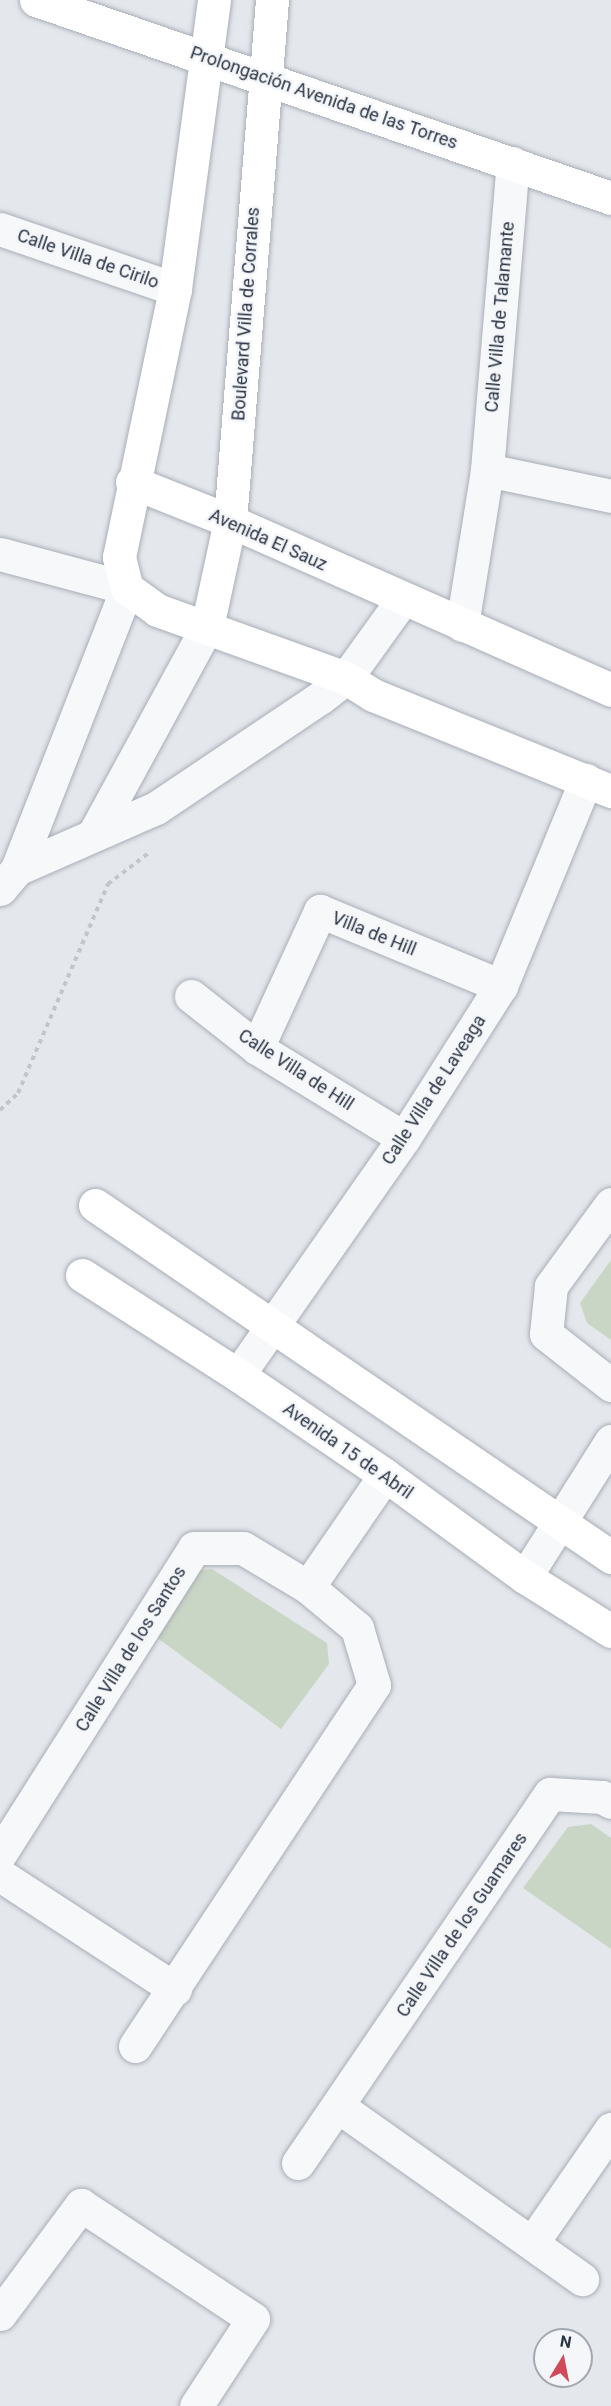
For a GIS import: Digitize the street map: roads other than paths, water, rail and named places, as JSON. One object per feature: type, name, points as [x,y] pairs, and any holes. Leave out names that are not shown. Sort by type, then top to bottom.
[{"type":"main road","name":"Prolongación Avenida de las Torres","points":[[36,0],[611,198]]},
{"type":"main road","points":[[214,0],[209,58],[175,289],[132,482],[119,557],[127,588],[157,610],[346,678],[373,695],[599,786]]},
{"type":"main road","name":"Boulevard Villa de Corrales","points":[[207,627],[230,521],[272,0]]},
{"type":"main road","name":"Avenida El Sauz","points":[[132,482],[230,521],[402,600],[611,690]]},
{"type":"main road","points":[[95,1205],[273,1329],[611,1557]]},
{"type":"main road","name":"Avenida 15 de Abril","points":[[82,1275],[385,1475],[525,1577],[611,1631]]},
{"type":"street","name":"Calle Villa de Talamante","points":[[462,625],[487,470],[513,163]]},
{"type":"street","name":"Calle Villa de Cirilo","points":[[0,229],[175,289]]},
{"type":"street","points":[[487,470],[611,496]]},
{"type":"street","points":[[0,554],[127,588],[9,879]]},
{"type":"street","points":[[9,879],[95,832],[156,808],[346,678],[402,600]]},
{"type":"street","points":[[95,832],[207,627]]},
{"type":"street","name":"Calle Villa de Laveaga","points":[[237,1376],[273,1329],[404,1138],[501,986],[599,786]]},
{"type":"street","name":"Villa de Hill","points":[[256,1048],[320,911],[501,986]]},
{"type":"street","name":"Calle Villa de Hill","points":[[191,996],[256,1048],[404,1138]]},
{"type":"street","points":[[611,1204],[551,1286],[546,1334],[611,1385]]},
{"type":"street","points":[[525,1577],[561,1524],[611,1441]]},
{"type":"street","points":[[308,1587],[385,1475]]},
{"type":"street","name":"Calle Villa de los Santos","points":[[0,1854],[194,1548],[243,1548],[308,1587],[357,1628],[374,1685],[175,1989],[135,2046]]},
{"type":"street","name":"Calle Villa de los Guamares","points":[[298,2163],[339,2108],[550,1794],[602,1797],[611,1802]]},
{"type":"street","points":[[0,1875],[175,1989]]},
{"type":"street","points":[[339,2108],[582,2279]]},
{"type":"street","points":[[532,2243],[611,2129]]},
{"type":"street","points":[[0,2314],[81,2205],[253,2319],[196,2406]]}]
